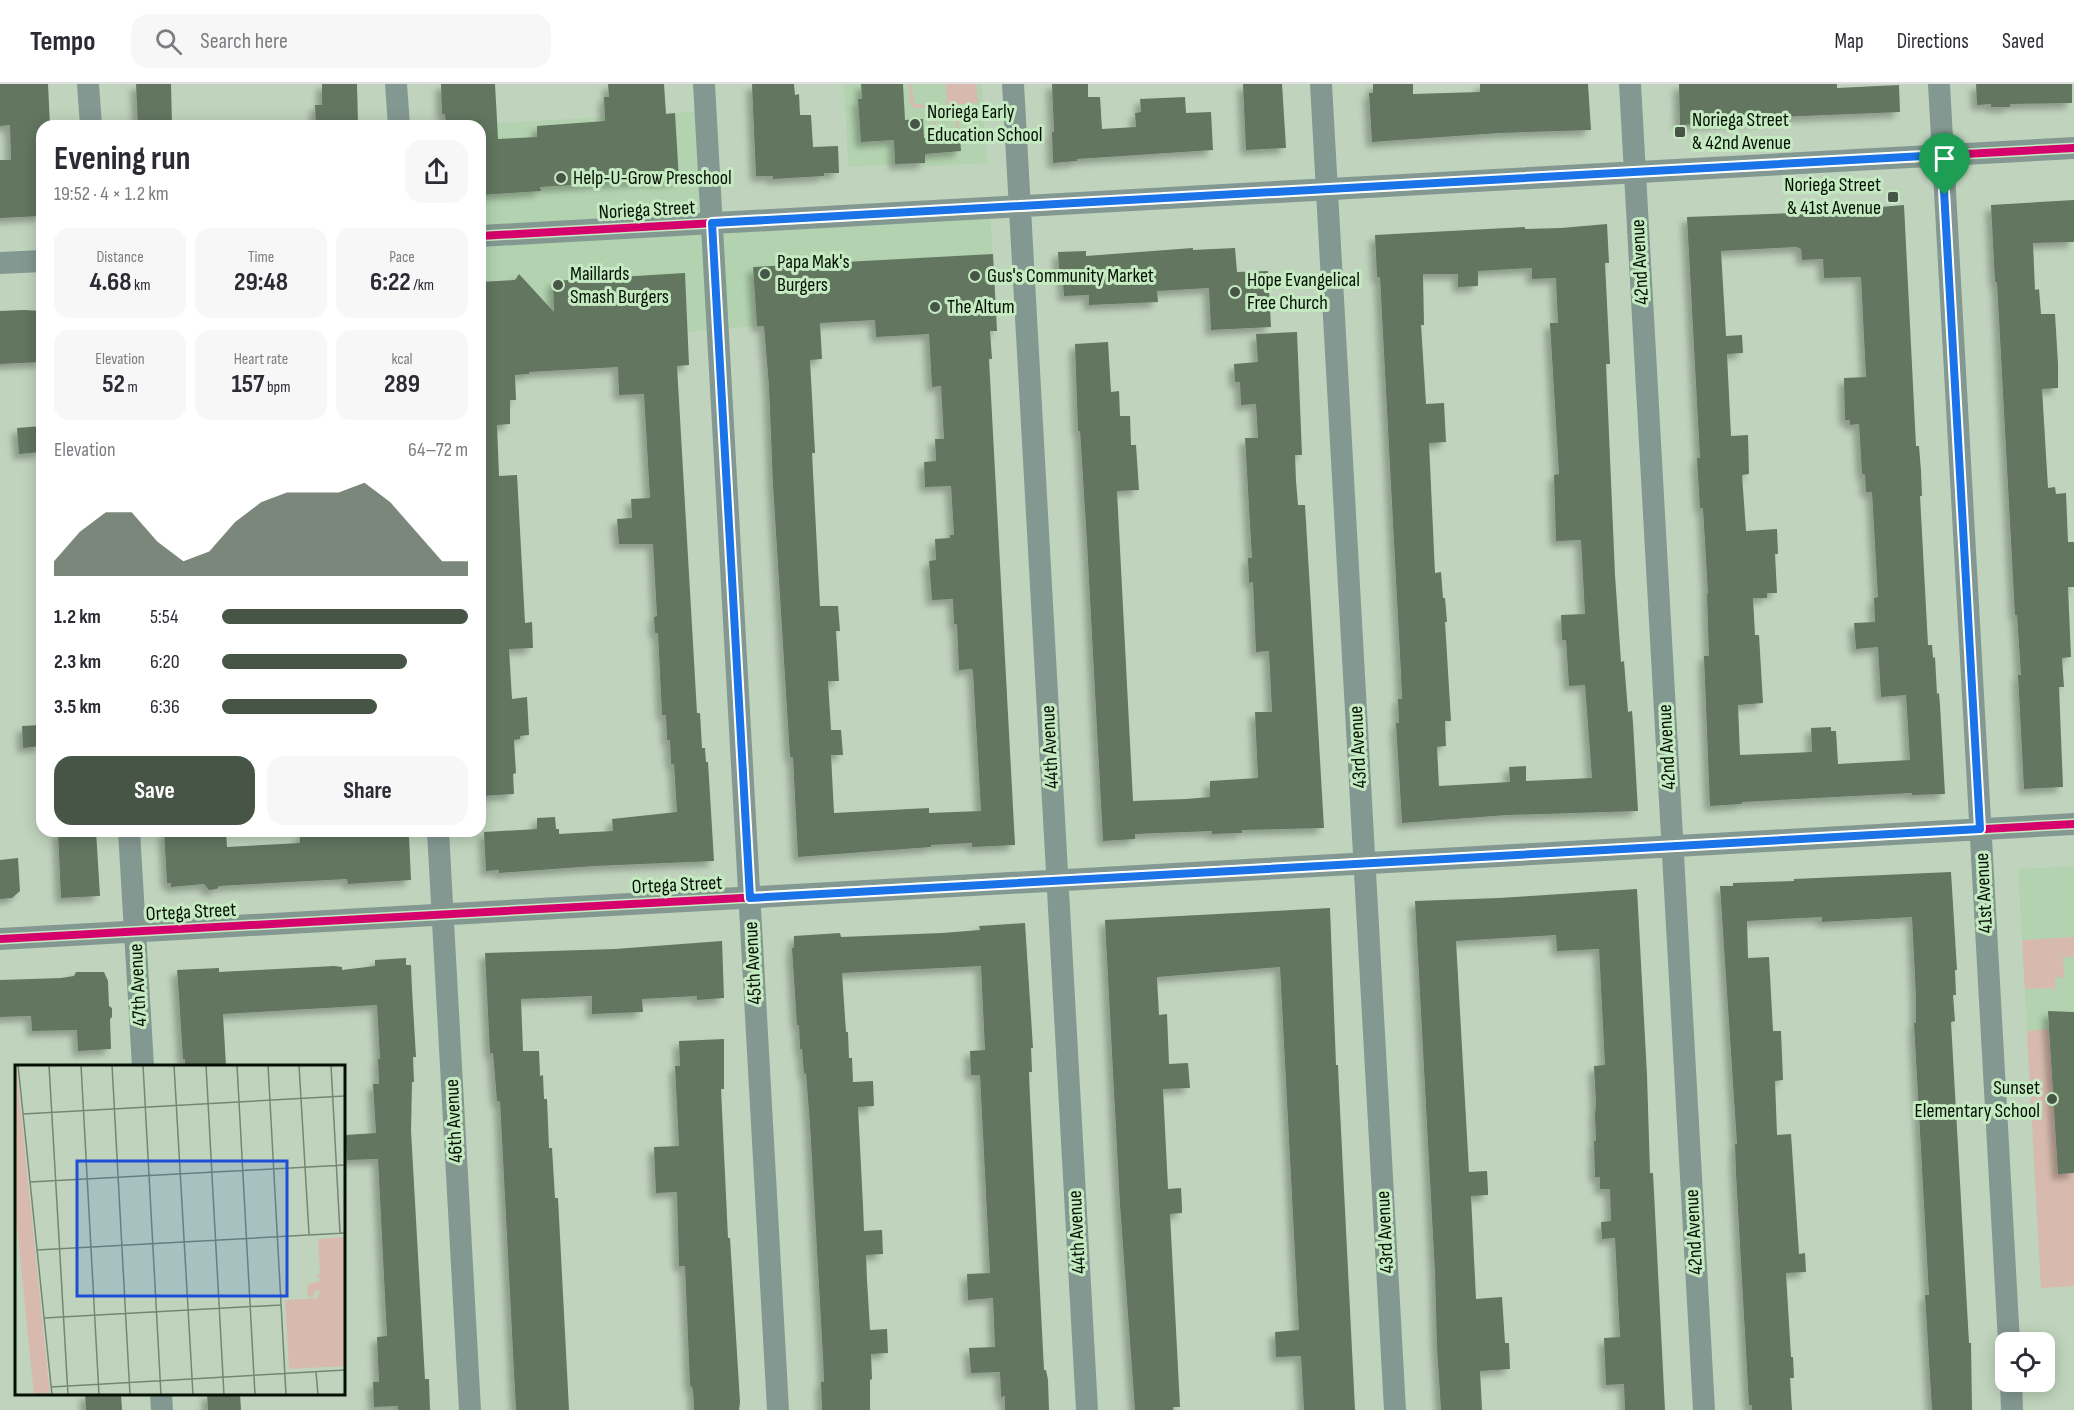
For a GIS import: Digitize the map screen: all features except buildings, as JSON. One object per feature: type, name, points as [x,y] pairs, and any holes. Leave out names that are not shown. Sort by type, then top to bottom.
[{"type":"street","points":[[88,84],[91,120]]},
{"type":"street","points":[[396,84],[399,120]]},
{"type":"street","name":"45th Avenue","points":[[704,84],[778,1410]]},
{"type":"street","name":"44th Avenue","points":[[1013,84],[1087,1410]]},
{"type":"street","name":"43rd Avenue","points":[[1321,84],[1395,1410]]},
{"type":"street","name":"42nd Avenue","points":[[1630,84],[1704,1410]]},
{"type":"street","name":"41st Avenue","points":[[1939,84],[2008,1332]]},
{"type":"street","name":"Noriega Street","points":[[486,236],[2074,148]]},
{"type":"street","points":[[0,263],[36,261]]},
{"type":"street","name":"Ortega Street","points":[[0,939],[2074,824]]},
{"type":"street","name":"47th Avenue","points":[[129,837],[143,1065]]},
{"type":"street","name":"46th Avenue","points":[[438,837],[470,1410]]},
{"type":"street","points":[[2011,1392],[2012,1410]]},
{"type":"street","points":[[161,1395],[162,1410]]},
{"type":"shaded area","name":"Noriega Early Education School","points":[[844,84],[982,84],[987,163],[922,167],[922,163],[848,167]]},
{"type":"shaded area","points":[[909,84],[912,84],[914,104],[934,106],[938,138],[953,137],[956,134],[955,112],[947,106],[946,84],[976,84],[978,103],[951,105],[958,111],[957,140],[935,140],[932,109],[912,107]]},
{"type":"shaded area","points":[[706,111],[712,223],[990,208],[997,331],[876,337],[875,320],[757,326],[606,339],[486,373],[486,124]]},
{"type":"shaded area","name":"Sunset Elementary School","points":[[2074,866],[2074,1286],[2041,1288],[2018,869]]},
{"type":"shaded area","points":[[2074,937],[2074,957],[2063,957],[2064,977],[2055,978],[2055,990],[2053,988],[2025,989],[2022,940]]},
{"type":"shaded area","points":[[2049,1029],[2058,1173],[2074,1173],[2074,1286],[2041,1288],[2027,1031]]},
{"type":"cycle path","points":[[486,236],[2074,148]]},
{"type":"cycle path","points":[[0,939],[2074,824]]},
{"type":"place","name":"Noriega Early Education School","points":[[915,124]]},
{"type":"place","name":"Noriega Street & 42nd Avenue","points":[[1680,132]]},
{"type":"place","name":"Help-U-Grow Preschool","points":[[561,178]]},
{"type":"place","name":"Noriega Street & 41st Avenue","points":[[1893,197]]},
{"type":"place","name":"Papa Mak's Burgers","points":[[765,274]]},
{"type":"place","name":"Gus's Community Market","points":[[975,276]]},
{"type":"place","name":"Maillards Smash Burgers","points":[[558,285]]},
{"type":"place","name":"Hope Evangelical Free Church","points":[[1235,292]]},
{"type":"place","name":"The Altum","points":[[935,307]]},
{"type":"place","name":"Sunset Elementary School","points":[[2052,1099]]},
{"type":"route","points":[[1942,155],[1945,195],[1980,829],[750,898],[712,223],[1942,155]]}]
